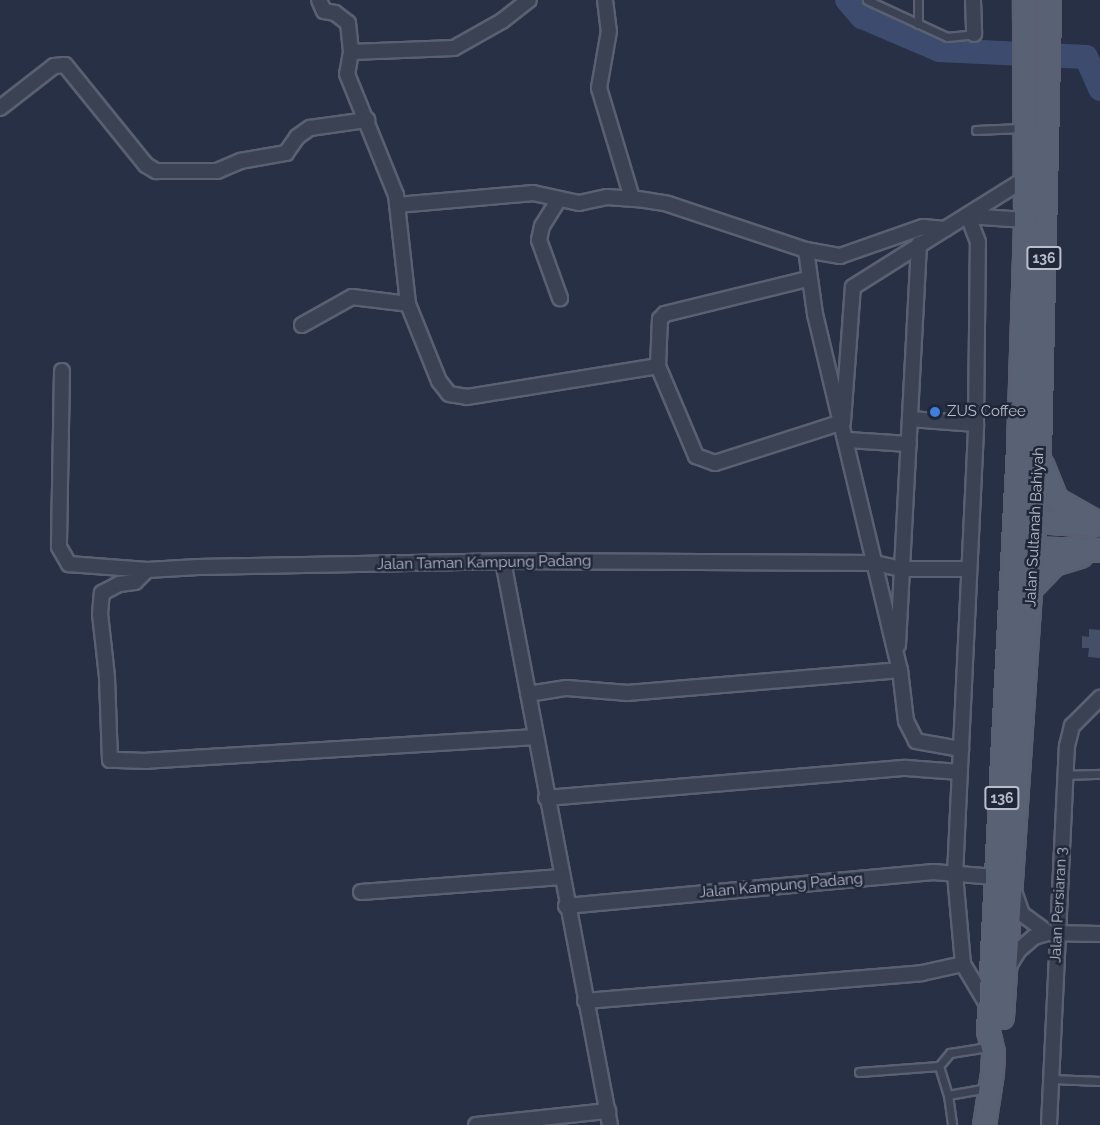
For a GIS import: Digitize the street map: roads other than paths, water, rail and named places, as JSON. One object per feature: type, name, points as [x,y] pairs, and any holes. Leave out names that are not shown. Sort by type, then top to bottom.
[{"type":"main road","name":"Jalan Sultanah Bahiyah","points":[[984,1125],[990,1088],[992,1049],[988,1031],[996,876],[1025,520],[1024,0]]},
{"type":"main road","name":"Jalan Sultanah Bahiyah","points":[[1025,520],[1039,455],[1049,0]]},
{"type":"main road","points":[[1039,455],[1056,499],[1100,525]]},
{"type":"main road","points":[[1025,520],[1100,525]]},
{"type":"main road","name":"Jalan Sultanah Bahiyah","points":[[992,1049],[1001,1032],[1014,889],[1031,588],[1023,548]]},
{"type":"main road","points":[[1023,548],[1100,551]]},
{"type":"main road","points":[[1031,588],[1054,564],[1100,551]]},
{"type":"street","points":[[319,0],[324,11],[335,13],[348,23],[351,52],[347,74],[386,162],[398,206],[408,304],[439,381],[449,394],[467,397],[658,366]]},
{"type":"street","points":[[351,52],[454,48],[502,21],[529,0]]},
{"type":"street","points":[[605,0],[609,31],[599,88],[632,198]]},
{"type":"street","points":[[973,0],[974,34]]},
{"type":"street","points":[[0,108],[54,66],[65,65],[146,165],[156,171],[218,171],[240,161],[286,153],[297,137],[310,128],[367,120]]},
{"type":"street","points":[[843,422],[853,287],[1025,179]]},
{"type":"street","points":[[398,206],[533,193],[579,203],[607,197],[632,198],[668,204],[806,249],[848,255],[923,227],[945,229]]},
{"type":"street","points":[[559,199],[542,226],[539,240],[560,298]]},
{"type":"street","points":[[968,216],[1025,220]]},
{"type":"street","points":[[968,216],[978,242],[976,424],[955,875],[963,964],[989,1007]]},
{"type":"street","points":[[899,665],[919,244]]},
{"type":"street","points":[[806,249],[808,279],[848,440],[899,665],[906,722],[915,741],[961,749]]},
{"type":"street","points":[[808,279],[664,314],[660,319],[658,366],[701,460],[718,463],[843,422]]},
{"type":"street","points":[[302,325],[352,297],[408,304]]},
{"type":"street","name":"Jalan Taman Kampung Padang","points":[[62,371],[60,547],[69,564],[147,570],[502,561],[875,563],[902,569],[969,569]]},
{"type":"street","points":[[910,418],[976,424]]},
{"type":"street","points":[[848,440],[909,444]]},
{"type":"street","points":[[502,561],[566,906],[610,1125]]},
{"type":"street","points":[[147,570],[142,578],[102,593],[100,614],[107,677],[110,760],[147,761],[536,737]]},
{"type":"street","points":[[528,694],[567,688],[628,693],[899,665]]},
{"type":"street","name":"Jalan Persiaran 3","points":[[1049,1125],[1053,933],[1065,775],[1072,726],[1100,698]]},
{"type":"street","points":[[546,798],[906,768],[960,772]]},
{"type":"street","name":"Jalan Kampung Padang","points":[[566,906],[933,872],[996,876]]},
{"type":"street","points":[[361,892],[561,877]]},
{"type":"street","points":[[1014,889],[1022,914],[1053,933]]},
{"type":"street","points":[[1007,969],[1019,950],[1053,933],[1100,934]]},
{"type":"street","points":[[585,1000],[922,973],[963,964]]},
{"type":"street","points":[[476,1125],[608,1111]]},
{"type":"lane","points":[[867,0],[946,37],[974,34]]},
{"type":"lane","points":[[918,0],[918,24]]},
{"type":"lane","points":[[976,130],[1024,128]]},
{"type":"lane","points":[[1065,775],[1100,774]]},
{"type":"lane","points":[[859,1072],[939,1066],[950,1053],[992,1049]]},
{"type":"lane","points":[[939,1066],[948,1095],[952,1125]]},
{"type":"lane","points":[[1051,1079],[1100,1081]]},
{"type":"lane","points":[[948,1095],[990,1088]]},
{"type":"waterway","points":[[847,0],[862,17],[939,50],[1086,57],[1100,89]]},
{"type":"place","name":"ZUS Coffee","points":[[935,412]]}]
